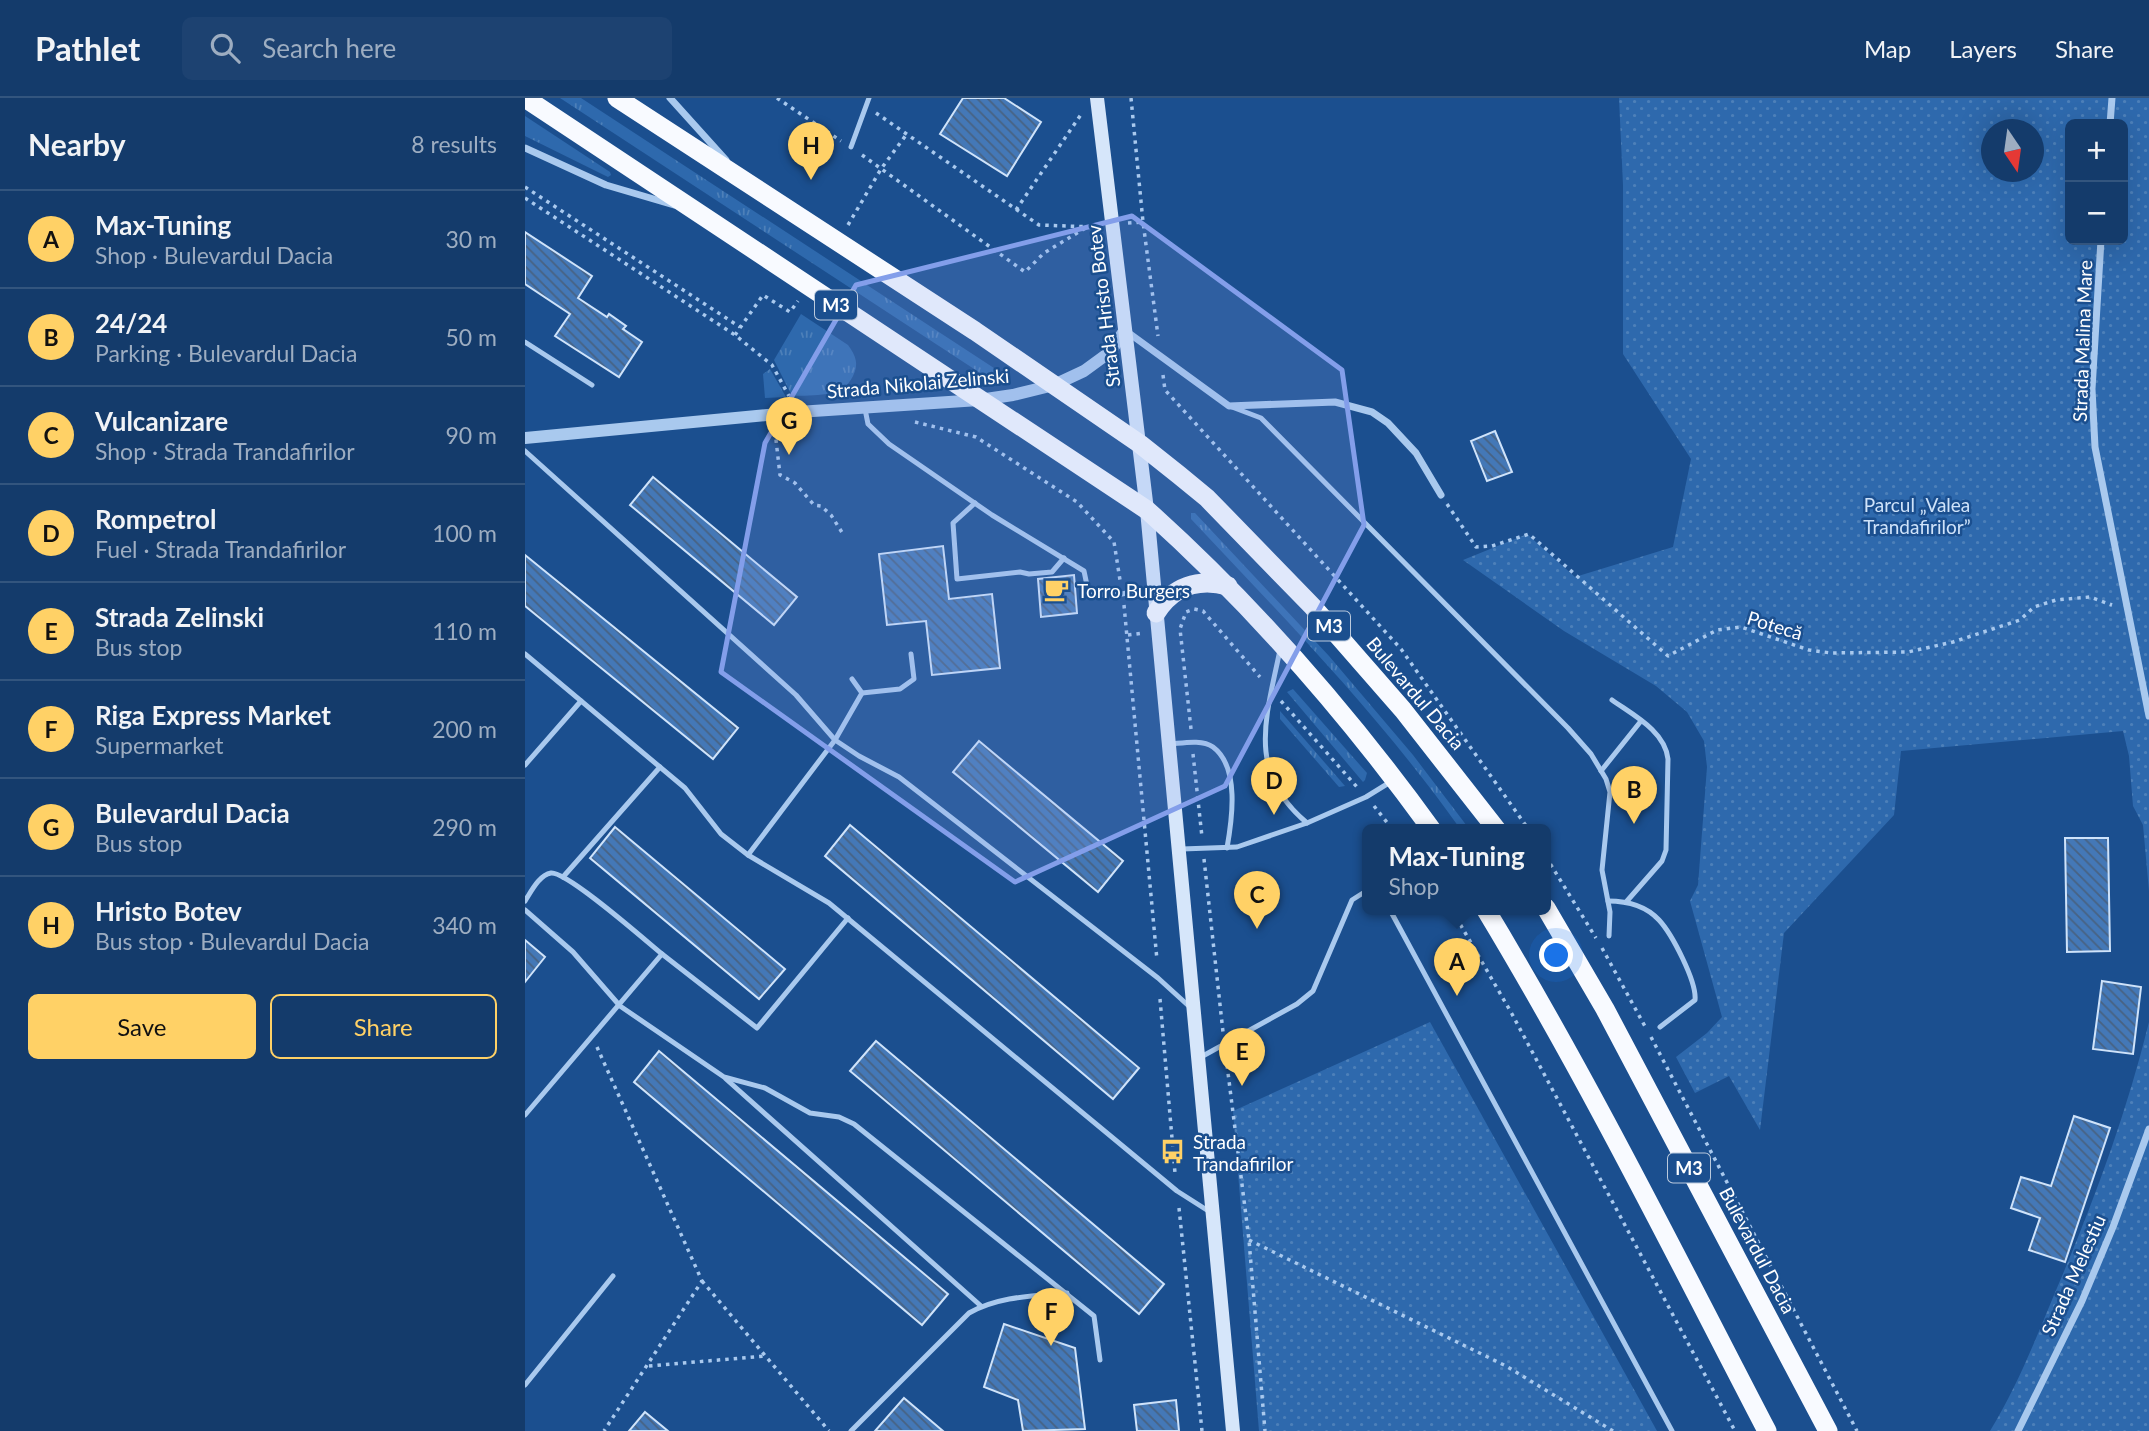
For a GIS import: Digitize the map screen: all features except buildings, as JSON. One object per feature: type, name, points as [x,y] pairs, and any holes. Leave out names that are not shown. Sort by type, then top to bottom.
[{"type":"highway","name":"M3","points":[[525,98],[1147,510],[1228,586],[1325,691],[1428,824]]},
{"type":"highway","name":"Bulevardul Dacia","points":[[617,98],[1054,385],[1140,444],[1207,498],[1313,607],[1403,710],[1492,824]]},
{"type":"highway","points":[[1156,613],[1164,601],[1187,585],[1214,582],[1228,586]]},
{"type":"highway","name":"M3","points":[[1489,915],[1596,1106],[1767,1431]]},
{"type":"highway","name":"Bulevardul Dacia","points":[[1550,915],[1605,1009],[1828,1431]]},
{"type":"main road","name":"Strada Hristo Botev","points":[[1097,98],[1147,510]]},
{"type":"main road","points":[[1147,510],[1233,1431]]},
{"type":"street","points":[[670,98],[745,181]]},
{"type":"street","points":[[2110,119],[2112,98]]},
{"type":"street","points":[[525,148],[606,185],[693,211]]},
{"type":"street","name":"Strada Malina Mare","points":[[2101,245],[2092,389],[2095,447],[2128,608]]},
{"type":"street","points":[[1125,330],[1229,406],[1335,402],[1372,412],[1388,423],[1416,453],[1441,495]]},
{"type":"street","name":"Strada Nikolai Zelinski","points":[[525,438],[1013,395],[1054,385],[1084,371],[1110,352],[1125,330]]},
{"type":"street","points":[[2128,608],[2149,716]]},
{"type":"street","name":"Strada Melestiu","points":[[2018,1431],[2082,1301],[2148,1133]]},
{"type":"lane","points":[[851,147],[869,98]]},
{"type":"lane","points":[[525,342],[591,385]]},
{"type":"lane","points":[[1229,406],[1261,418],[1569,728],[1591,754],[1610,792],[1602,870],[1608,901],[1609,936]]},
{"type":"lane","points":[[864,407],[868,424],[889,444],[975,503],[1084,570],[1089,595],[1122,594],[1154,587]]},
{"type":"lane","points":[[525,451],[796,695],[835,740],[899,777],[1159,978],[1193,1010]]},
{"type":"lane","points":[[975,503],[953,523],[957,579],[1020,572],[1052,572],[1064,558]]},
{"type":"lane","points":[[1281,643],[1268,710],[1265,755],[1276,790],[1289,808],[1307,823]]},
{"type":"lane","points":[[525,654],[685,788],[721,834],[748,855],[829,902],[1177,1191],[1213,1214]]},
{"type":"lane","points":[[863,692],[900,689],[914,679],[911,654]]},
{"type":"lane","points":[[852,678],[863,692]]},
{"type":"lane","points":[[748,855],[835,740],[863,692]]},
{"type":"lane","points":[[1612,700],[1655,732],[1667,750],[1666,850],[1662,861],[1627,901]]},
{"type":"lane","points":[[525,765],[581,701]]},
{"type":"lane","points":[[1601,771],[1641,721]]},
{"type":"lane","points":[[1168,744],[1201,742],[1212,746],[1222,757],[1233,800],[1227,848]]},
{"type":"lane","points":[[563,877],[660,768]]},
{"type":"lane","points":[[1178,849],[1237,847],[1307,823],[1366,797],[1395,779]]},
{"type":"lane","points":[[525,901],[544,876],[549,873],[563,877],[757,1028],[848,918]]},
{"type":"lane","points":[[1198,1058],[1297,1004],[1313,991],[1352,900],[1362,894]]},
{"type":"lane","points":[[1608,901],[1627,901],[1658,919],[1671,939],[1696,991],[1695,1000],[1660,1027]]},
{"type":"lane","points":[[525,910],[573,952],[620,1006],[724,1077],[982,1306]]},
{"type":"lane","points":[[1393,915],[1672,1431]]},
{"type":"lane","points":[[525,1114],[662,954]]},
{"type":"lane","points":[[724,1077],[765,1088],[810,1113],[832,1115],[854,1124],[1094,1316],[1100,1360]]},
{"type":"lane","points":[[525,1385],[613,1276]]},
{"type":"lane","points":[[851,1431],[969,1313],[1002,1300],[1067,1293]]},
{"type":"lane","points":[[525,1373],[531,1378]]},
{"type":"path","points":[[777,98],[851,147],[1025,272],[1044,253],[1087,228]]},
{"type":"path","points":[[1131,98],[1143,222],[1165,390],[1401,649],[1525,824]]},
{"type":"path","points":[[866,106],[1039,225],[1087,228],[1143,222]]},
{"type":"path","points":[[1016,210],[1085,109]]},
{"type":"path","points":[[853,216],[881,169],[906,135]]},
{"type":"path","points":[[525,187],[741,327]]},
{"type":"path","points":[[525,198],[736,335],[772,365],[798,412]]},
{"type":"path","points":[[913,422],[976,437],[1077,502],[1114,542],[1128,635],[1177,1191],[1202,1431]]},
{"type":"path","points":[[785,431],[775,431],[780,475],[795,483],[814,505],[821,506],[831,515],[843,534]]},
{"type":"path","name":"Potecă","points":[[1441,495],[1476,547],[1492,546],[1529,534],[1668,656],[1717,630],[1741,627],[1809,650],[1831,653],[1893,653],[1953,642],[2020,620],[2034,607],[2056,600],[2090,597],[2128,608]]},
{"type":"path","points":[[1551,864],[1615,972],[1695,1120],[1857,1431]]},
{"type":"path","points":[[1455,915],[1525,1038],[1735,1431]]},
{"type":"path","points":[[592,1037],[702,1281],[829,1431]]},
{"type":"path","points":[[1224,1043],[1249,1240],[1265,1431]]},
{"type":"path","points":[[1249,1240],[1506,1366],[1613,1431]]},
{"type":"path","points":[[604,1431],[702,1281]]},
{"type":"path","points":[[647,1366],[765,1356]]},
{"type":"highlighted area","points":[[1132,216],[1342,370],[1364,525],[1225,786],[1015,882],[721,672],[765,443],[856,285]]},
{"type":"green space","points":[[560,98],[581,98],[997,370],[1001,377],[994,382]]},
{"type":"green space","name":"Parcul „Valea Trandafirilor”","points":[[1619,98],[2149,98],[2149,891],[2143,825],[2133,806],[2129,756],[2123,731],[1901,751],[1894,815],[1784,933],[1760,1130],[1729,1076],[1695,1093],[1676,1057],[1707,1033],[1722,1017],[1690,901],[1698,885],[1707,767],[1704,741],[1687,712],[1656,686],[1564,631],[1463,560],[1527,534],[1575,577],[1673,547],[1691,459],[1623,354],[1623,185]]},
{"type":"green space","points":[[525,116],[611,175],[608,177],[525,136]]},
{"type":"green space","points":[[801,314],[848,345],[853,353],[856,360],[855,372],[848,383],[835,392],[792,396],[774,360]]},
{"type":"green space","points":[[770,369],[786,397],[765,398],[763,374]]},
{"type":"green space","points":[[1191,513],[1195,513],[1329,656],[1413,755],[1465,824],[1457,824],[1365,708],[1191,519]]},
{"type":"green space","points":[[1293,689],[1367,773],[1363,782],[1287,692]]},
{"type":"green space","points":[[1280,711],[1345,786],[1339,787],[1280,719]]},
{"type":"green space","points":[[1430,1022],[1657,1431],[1259,1431],[1233,1111]]},
{"type":"green space","points":[[2149,1022],[2149,1431],[1990,1431],[2025,1364],[2082,1228],[2119,1126]]},
{"type":"place","name":"Hristo Botev","points":[[811,180]]},
{"type":"place","name":"Bulevardul Dacia","points":[[789,455]]},
{"type":"place","name":"Torro Burgers","points":[[1057,590]]},
{"type":"place","name":"Rompetrol","points":[[1274,815]]},
{"type":"place","name":"24/24","points":[[1634,824]]},
{"type":"place","name":"Vulcanizare","points":[[1257,929]]},
{"type":"place","name":"Max-Tuning","points":[[1457,996]]},
{"type":"place","name":"Strada Zelinski","points":[[1242,1086]]},
{"type":"place","name":"Strada Trandafirilor","points":[[1173,1152]]},
{"type":"place","name":"Riga Express Market","points":[[1051,1346]]}]
